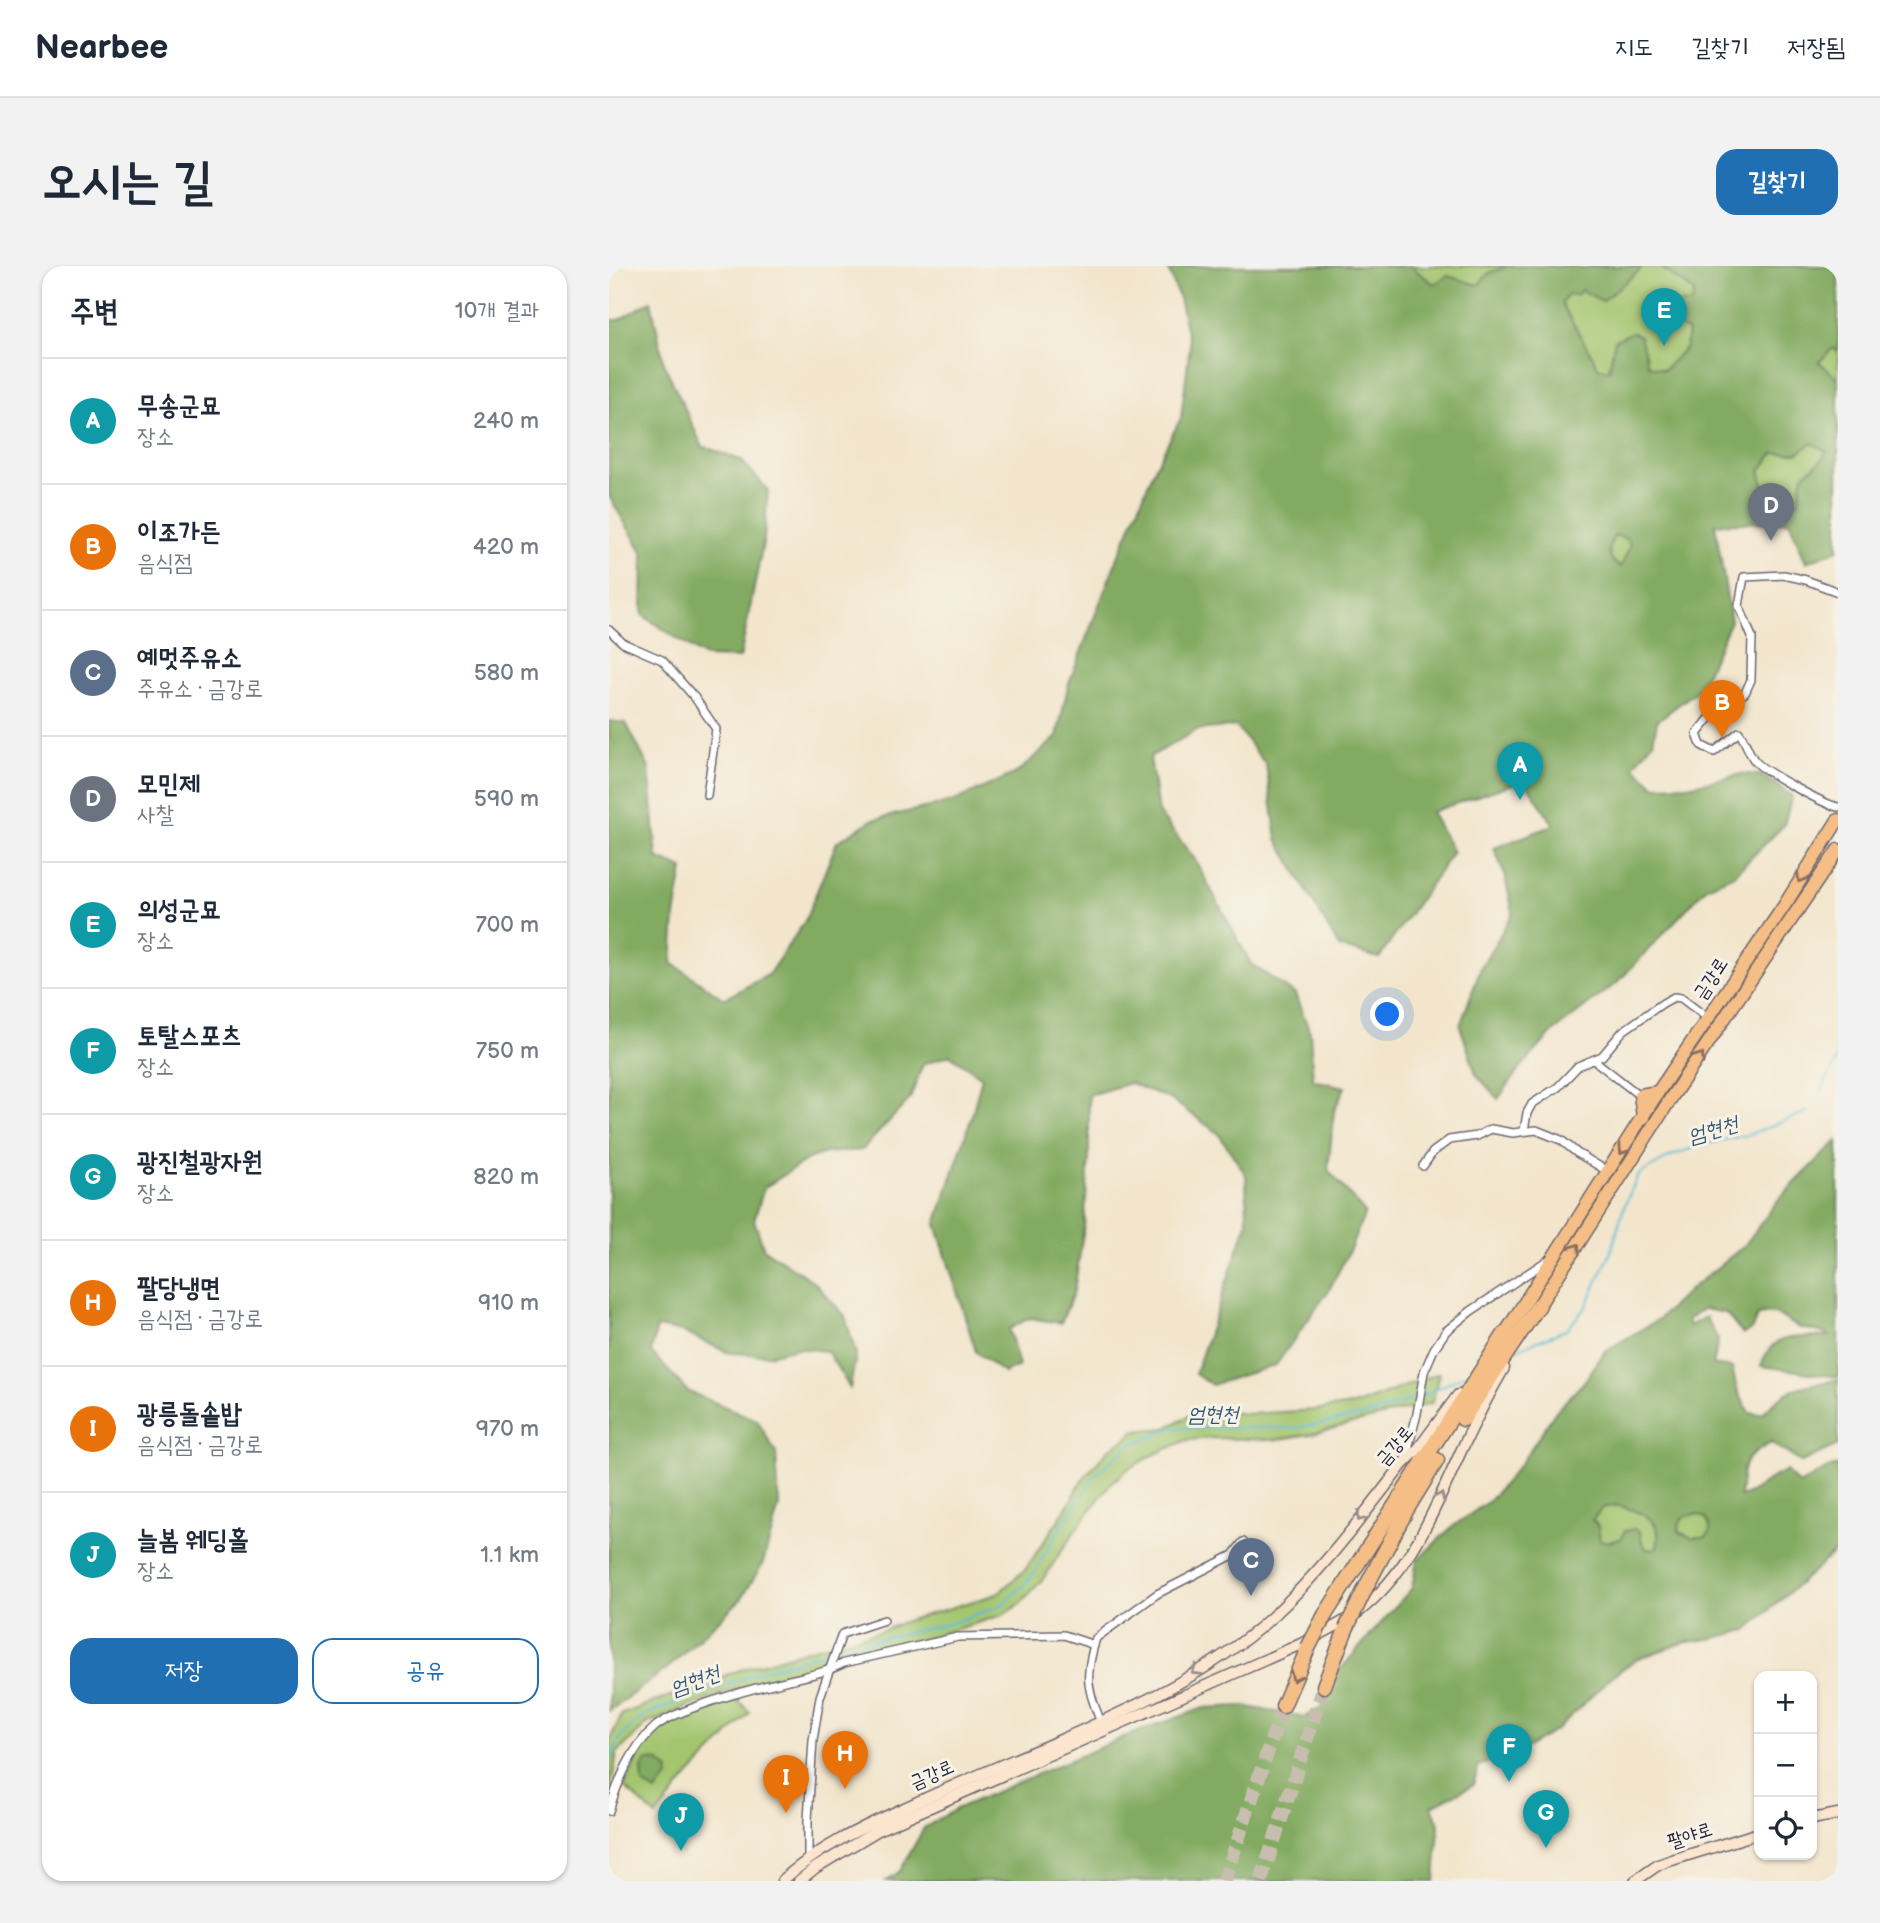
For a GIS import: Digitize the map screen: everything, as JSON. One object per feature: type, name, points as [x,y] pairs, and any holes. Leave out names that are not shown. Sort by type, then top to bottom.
[{"type":"highway","points":[[1324,1686],[1346,1629],[1407,1509],[1536,1311]]},
{"type":"highway","points":[[1283,1706],[1325,1615],[1459,1401],[1506,1332]]},
{"type":"main road","name":"금강로","points":[[1506,1332],[1658,1092],[1838,820]]},
{"type":"main road","name":"금강로","points":[[1536,1311],[1838,850]]},
{"type":"main road","points":[[1646,1111],[1640,1096],[1658,1092]]},
{"type":"main road","name":"금강로","points":[[799,1881],[815,1868],[880,1829],[1301,1644],[1357,1612],[1397,1574],[1417,1543],[1490,1385]]},
{"type":"main road","name":"금강로","points":[[782,1881],[808,1860],[869,1825],[1101,1721],[1158,1694],[1207,1665],[1270,1619],[1324,1562],[1403,1464],[1459,1401]]},
{"type":"main road","points":[[1817,1818],[1838,1815]]},
{"type":"main road","name":"팔야로","points":[[1635,1881],[1665,1862],[1754,1835]]},
{"type":"street","points":[[1838,592],[1784,575],[1744,577],[1739,606],[1752,638],[1751,680],[1745,693],[1714,713],[1697,734],[1701,745],[1714,752],[1739,732],[1748,744],[1755,762],[1811,797],[1838,807]]},
{"type":"street","points":[[609,630],[623,643],[662,660],[695,698],[716,729],[707,795]]},
{"type":"street","points":[[1524,1130],[1527,1113],[1532,1104],[1557,1087],[1578,1066],[1602,1056],[1623,1031],[1674,997],[1681,998],[1709,1018]]},
{"type":"street","points":[[1594,1060],[1640,1096]]},
{"type":"street","points":[[1646,1111],[1662,1115]]},
{"type":"street","points":[[1423,1166],[1433,1152],[1449,1140],[1477,1136],[1491,1129],[1513,1133],[1536,1130],[1561,1140],[1609,1172]]},
{"type":"street","points":[[1403,1464],[1418,1411],[1424,1372],[1446,1331],[1471,1311],[1557,1254]]},
{"type":"street","points":[[1101,1721],[1089,1694],[1087,1681],[1096,1638],[1157,1594],[1233,1555],[1243,1542]]},
{"type":"street","points":[[808,1860],[813,1740],[820,1697],[842,1634],[884,1620]]},
{"type":"street","points":[[609,1811],[620,1781],[640,1743],[658,1724],[699,1706],[754,1688],[830,1670],[844,1662],[958,1637],[1064,1635],[1094,1645]]},
{"type":"green space","points":[[1167,266],[1414,266],[1414,269],[1434,284],[1448,276],[1478,285],[1489,273],[1508,266],[1575,266],[1582,269],[1589,266],[1641,266],[1640,270],[1602,301],[1581,290],[1577,295],[1568,294],[1562,304],[1599,368],[1609,370],[1615,340],[1632,332],[1640,336],[1648,365],[1664,370],[1686,347],[1688,331],[1663,320],[1671,305],[1692,303],[1694,292],[1663,269],[1663,266],[1838,266],[1838,351],[1833,348],[1819,362],[1838,379],[1838,550],[1806,562],[1789,521],[1715,524],[1731,621],[1699,689],[1657,721],[1653,742],[1634,766],[1654,786],[1692,785],[1742,774],[1761,775],[1792,796],[1784,825],[1734,875],[1707,887],[1618,982],[1553,1032],[1522,1066],[1498,1099],[1476,1074],[1460,1026],[1481,967],[1513,913],[1505,876],[1494,848],[1554,825],[1524,780],[1431,812],[1453,852],[1379,958],[1339,947],[1277,839],[1266,765],[1236,726],[1197,730],[1150,757],[1158,812],[1194,858],[1251,964],[1295,994],[1310,1032],[1313,1080],[1345,1087],[1334,1111],[1328,1170],[1365,1213],[1329,1290],[1276,1365],[1212,1385],[1195,1374],[1247,1223],[1246,1175],[1218,1133],[1170,1099],[1130,1083],[1089,1095],[1089,1159],[1084,1227],[1074,1291],[1061,1323],[1029,1318],[1009,1329],[1019,1366],[1004,1373],[976,1352],[936,1224],[982,1077],[950,1055],[923,1064],[910,1099],[862,1150],[826,1153],[810,1158],[764,1188],[754,1220],[764,1249],[814,1282],[845,1316],[856,1354],[850,1388],[827,1351],[797,1348],[768,1355],[729,1353],[683,1332],[657,1327],[651,1352],[687,1391],[757,1420],[776,1453],[779,1506],[763,1563],[741,1599],[669,1667],[609,1711],[609,721],[626,723],[649,768],[657,858],[683,869],[675,916],[672,963],[724,999],[768,975],[805,921],[837,842],[872,820],[955,801],[1018,772],[1057,737],[1068,686],[1111,574],[1155,468],[1181,418],[1190,345],[1179,298]],"holes":[[[1812,443],[1826,451],[1822,460],[1803,475],[1798,502],[1767,502],[1760,470],[1774,453],[1798,453]],[[1615,535],[1627,539],[1630,546],[1621,567],[1613,561],[1609,553]]]},
{"type":"green space","points":[[1414,266],[1508,266],[1489,273],[1478,286],[1448,276],[1434,284],[1414,269]]},
{"type":"green space","points":[[1641,266],[1663,266],[1663,269],[1694,292],[1692,303],[1663,320],[1688,330],[1686,347],[1664,370],[1647,365],[1640,336],[1615,340],[1609,370],[1599,368],[1561,304],[1568,294],[1640,270]]},
{"type":"green space","points":[[651,301],[664,364],[702,446],[741,460],[768,490],[764,538],[740,658],[705,657],[642,615],[643,553],[609,496],[609,320],[618,320]]},
{"type":"green space","points":[[1833,347],[1838,351],[1838,379],[1818,362]]},
{"type":"green space","points":[[1812,442],[1826,451],[1822,460],[1803,475],[1798,502],[1767,502],[1760,470],[1774,453],[1798,453]]},
{"type":"green space","points":[[1615,535],[1627,539],[1631,546],[1621,568],[1609,553]]},
{"type":"green space","points":[[1838,1140],[1838,1377],[1761,1366],[1772,1346],[1780,1341],[1798,1337],[1830,1336],[1796,1326],[1779,1316],[1758,1315],[1751,1330],[1743,1334],[1726,1313],[1703,1309],[1687,1320],[1689,1326],[1706,1317],[1718,1340],[1713,1365],[1732,1368],[1737,1389],[1749,1413],[1762,1414],[1780,1397],[1796,1388],[1838,1380],[1838,1445],[1801,1462],[1771,1443],[1753,1454],[1745,1464],[1740,1497],[1786,1471],[1799,1485],[1838,1465],[1838,1549],[1747,1630],[1682,1643],[1637,1659],[1611,1677],[1558,1729],[1529,1746],[1479,1766],[1473,1785],[1432,1806],[1439,1824],[1435,1881],[886,1881],[900,1871],[924,1828],[956,1809],[1129,1735],[1204,1708],[1242,1706],[1306,1717],[1322,1706],[1330,1681],[1412,1588],[1417,1560],[1452,1527],[1489,1501],[1519,1466],[1556,1411],[1584,1382],[1605,1351],[1659,1319],[1688,1291],[1744,1246],[1779,1199]],"holes":[[[1616,1505],[1642,1514],[1654,1523],[1659,1538],[1657,1548],[1647,1550],[1640,1532],[1635,1529],[1625,1531],[1621,1539],[1608,1542],[1600,1540],[1598,1526],[1592,1520],[1602,1508]],[[1695,1514],[1705,1517],[1708,1522],[1710,1529],[1706,1537],[1691,1537],[1679,1532],[1683,1517]]]},
{"type":"green space","points":[[1439,1373],[1432,1403],[1311,1434],[1274,1440],[1187,1440],[1157,1453],[1129,1468],[1111,1483],[1043,1579],[1020,1604],[1003,1615],[724,1693],[648,1723],[617,1753],[609,1799],[609,1742],[622,1714],[740,1670],[884,1630],[997,1594],[1025,1570],[1082,1480],[1109,1449],[1134,1431],[1166,1428],[1202,1409],[1247,1414],[1316,1410],[1359,1404]]},
{"type":"green space","points":[[1616,1505],[1634,1510],[1654,1523],[1659,1538],[1657,1549],[1647,1550],[1640,1532],[1625,1531],[1622,1539],[1607,1542],[1599,1540],[1592,1521],[1602,1508]]},
{"type":"green space","points":[[1684,1516],[1705,1516],[1708,1522],[1710,1529],[1706,1537],[1691,1537],[1679,1533],[1679,1525]]},
{"type":"green space","points":[[737,1700],[750,1712],[688,1777],[656,1816],[624,1787],[642,1750],[656,1731],[689,1713]]},
{"type":"green space","points":[[647,1760],[658,1761],[669,1770],[668,1777],[656,1792],[643,1784],[642,1768]]},
{"type":"waterway","name":"엄현천","points":[[1820,1093],[1838,1058]]},
{"type":"waterway","name":"엄현천","points":[[1519,1348],[1566,1330],[1586,1307],[1611,1252],[1624,1207],[1638,1175],[1669,1157],[1698,1146],[1751,1134],[1807,1112]]},
{"type":"waterway","name":"엄현천","points":[[1422,1396],[1473,1371]]},
{"type":"waterway","name":"엄현천","points":[[842,1647],[952,1623],[1002,1605],[1031,1578],[1062,1524],[1099,1471],[1129,1445],[1173,1428],[1297,1428],[1376,1413],[1416,1398]]},
{"type":"waterway","name":"엄현천","points":[[609,1761],[622,1735],[646,1714],[756,1673],[833,1649]]},
{"type":"tunnel","points":[[1261,1881],[1324,1686]]},
{"type":"tunnel","points":[[1224,1881],[1283,1706]]},
{"type":"place","name":"의성군묘","points":[[1664,346]]},
{"type":"place","name":"모민제","points":[[1771,541]]},
{"type":"place","name":"이조가든","points":[[1722,738]]},
{"type":"place","name":"무송군묘","points":[[1520,800]]},
{"type":"place","name":"예멋주유소","points":[[1251,1596]]},
{"type":"place","name":"토탈스포츠","points":[[1509,1782]]},
{"type":"place","name":"팔당냉면","points":[[845,1789]]},
{"type":"place","name":"광릉돌솥밥","points":[[786,1813]]},
{"type":"place","name":"광진철광자원","points":[[1546,1848]]},
{"type":"place","name":"늘봄 웨딩홀","points":[[681,1851]]}]
